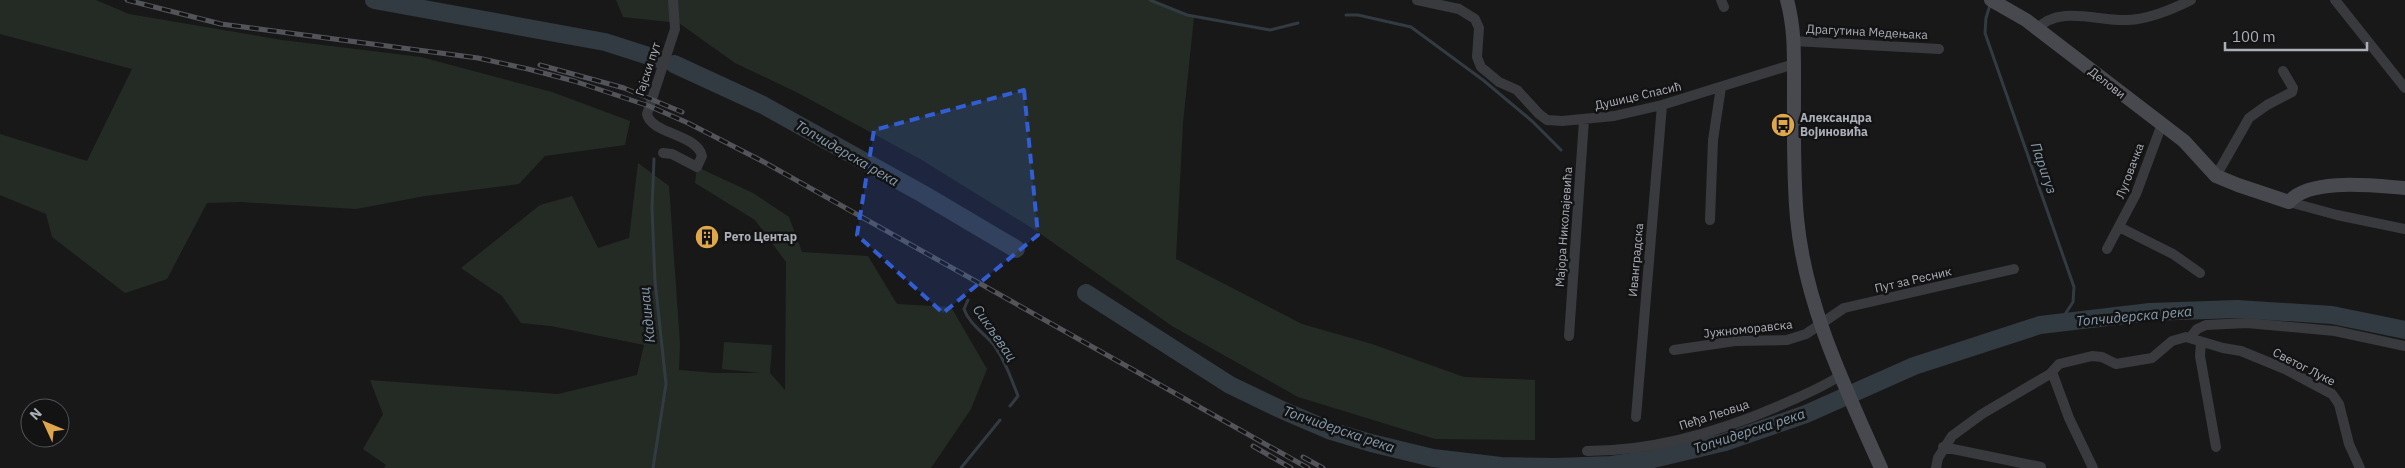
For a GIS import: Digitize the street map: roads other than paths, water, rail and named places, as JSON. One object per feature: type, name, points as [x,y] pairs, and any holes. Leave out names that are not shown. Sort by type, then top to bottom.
[{"type":"street","name":"Гајски пут","points":[[663,153],[672,154],[697,167],[702,156],[699,149],[689,142],[650,122],[647,114],[675,29],[673,0]]},
{"type":"street","name":"Душице Спасић","points":[[1416,0],[1460,5],[1478,24],[1477,57],[1486,72],[1498,82],[1517,90],[1547,120],[1584,120],[1662,106],[1794,64]]},
{"type":"street","points":[[1787,0],[1794,41],[1794,172],[1798,226],[1804,266],[1821,324],[1881,468]]},
{"type":"street","points":[[2037,29],[2050,20],[2066,17],[2136,19],[2191,0]]},
{"type":"street","points":[[2335,0],[2405,88]]},
{"type":"street","name":"Делови","points":[[1997,4],[2037,29],[2184,141],[2216,176],[2289,202],[2337,215],[2405,229]]},
{"type":"street","name":"Драгутина Медењака","points":[[1794,41],[1939,49]]},
{"type":"street","points":[[2216,176],[2249,118],[2293,90],[2283,71]]},
{"type":"street","points":[[1710,220],[1713,140],[1721,87]]},
{"type":"street","name":"Иванградска","points":[[1636,418],[1662,106]]},
{"type":"street","name":"Мајора Николајевића","points":[[1569,336],[1584,120]]},
{"type":"street","name":"Луговачка","points":[[2107,249],[2140,186],[2162,124]]},
{"type":"street","points":[[2289,202],[2302,193],[2342,184],[2405,188]]},
{"type":"street","points":[[2119,227],[2172,254],[2200,274]]},
{"type":"street","name":"Пут за Ресник","points":[[1821,324],[1844,308],[2014,269]]},
{"type":"street","points":[[1936,468],[1944,447],[1952,436],[2052,372],[2059,364],[2092,356],[2102,357],[2116,364],[2152,358],[2172,341],[2190,338],[2197,329],[2206,325],[2247,323],[2335,332],[2405,346]]},
{"type":"street","name":"Јужноморавска","points":[[1674,350],[1735,341],[1787,340],[1806,334],[1821,324]]},
{"type":"street","name":"Светог Луке","points":[[2190,338],[2240,350],[2285,368],[2332,394],[2339,404],[2349,444],[2360,468]]},
{"type":"street","points":[[2202,342],[2200,356],[2216,448]]},
{"type":"street","points":[[2052,372],[2069,418],[2093,468]]},
{"type":"street","name":"Пеђа Леовца","points":[[1586,450],[1611,450],[1656,445],[1727,426],[1820,389],[1842,378]]},
{"type":"street","points":[[1944,447],[2041,467]]},
{"type":"waterway","name":"Топчидерска река","points":[[374,0],[605,42],[658,59]]},
{"type":"waterway","points":[[1150,0],[1187,15],[1270,30],[1298,23]]},
{"type":"waterway","name":"Паригуз","points":[[1990,5],[1986,18],[1985,33],[2074,287],[2073,302],[2060,322]]},
{"type":"waterway","points":[[1346,15],[1358,15],[1411,27],[1483,80],[1532,121],[1561,150]]},
{"type":"waterway","name":"Топчидерска река","points":[[674,64],[763,105],[923,194],[1016,249]]},
{"type":"waterway","name":"Кадинац","points":[[653,468],[666,384],[655,281],[652,208],[654,159]]},
{"type":"waterway","name":"Топчидерска река","points":[[1086,293],[1230,385],[1331,431],[1433,458],[1501,466],[1611,465],[1653,459],[1725,442],[1806,414],[1914,366],[2040,325],[2150,312],[2237,309],[2332,315],[2405,330]]},
{"type":"waterway","name":"Сикљевац","points":[[968,300],[964,309],[966,314],[973,324],[994,345],[1005,363],[1013,383],[1018,396],[1010,406]]},
{"type":"waterway","name":"Сикљевац","points":[[961,468],[1000,420]]},
{"type":"railway","points":[[127,0],[221,24],[478,58],[574,81],[649,106],[688,123],[762,161],[1308,468]]},
{"type":"railway","points":[[540,65],[624,88],[682,112]]},
{"type":"railway","points":[[1253,446],[1291,468]]},
{"type":"railway","points":[[1303,457],[1323,468]]},
{"type":"place","name":"Александра Војиновића","points":[[1783,125]]},
{"type":"place","name":"Рето Центар","points":[[707,237]]}]
